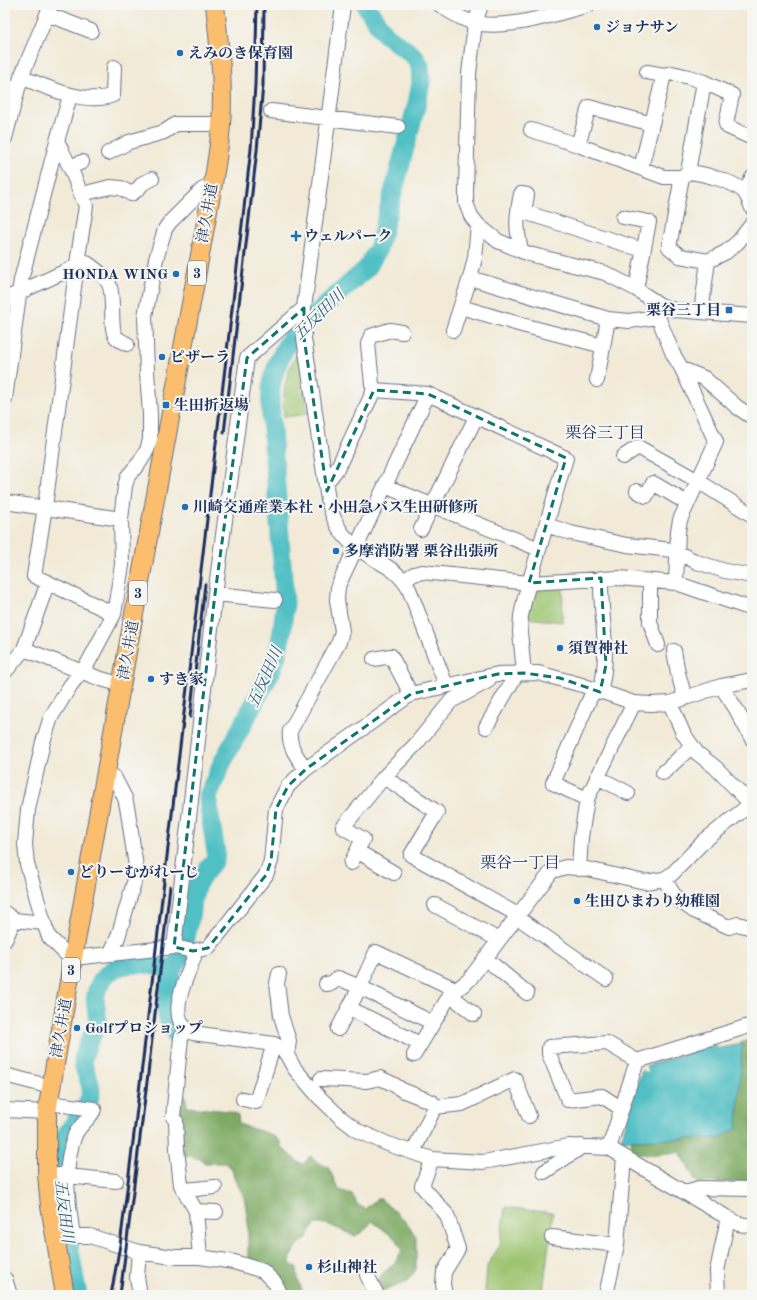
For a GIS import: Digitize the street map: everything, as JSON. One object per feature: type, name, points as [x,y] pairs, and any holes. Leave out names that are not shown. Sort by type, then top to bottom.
[{"type":"main road","name":"津久井道","points":[[65,1295],[64,1237],[50,1206],[58,1175],[49,1101],[106,772],[213,184],[221,124],[221,70],[215,5]]},
{"type":"street","points":[[343,5],[304,312],[304,338],[328,500],[333,520],[345,538],[356,548],[389,567],[404,580],[409,589],[446,685]]},
{"type":"street","points":[[440,5],[475,23],[495,25],[521,22],[588,5]]},
{"type":"street","points":[[481,5],[475,23],[469,74],[466,203],[470,216],[478,225],[498,241],[521,251],[605,272],[636,288],[659,311],[673,354],[682,369],[716,442],[680,520],[678,530],[676,583]]},
{"type":"street","points":[[5,138],[20,82],[49,10],[91,30]]},
{"type":"street","points":[[5,92],[20,82],[70,96],[105,98],[113,95],[114,67]]},
{"type":"street","points":[[647,72],[664,75],[672,73],[704,82],[732,95],[726,124],[728,127],[752,138]]},
{"type":"street","points":[[641,168],[664,75]]},
{"type":"street","points":[[704,82],[669,247],[680,256],[708,262],[726,252],[738,242],[752,224]]},
{"type":"street","points":[[5,399],[19,292],[57,141],[70,96]]},
{"type":"street","points":[[578,145],[589,107],[652,124]]},
{"type":"street","points":[[271,111],[398,127]]},
{"type":"street","points":[[108,153],[129,142],[164,132],[176,124],[221,124]]},
{"type":"street","points":[[531,130],[578,145],[664,178],[700,173],[726,181],[745,193],[752,208]]},
{"type":"street","points":[[57,141],[76,164],[86,206],[77,261],[45,507],[34,576],[114,614]]},
{"type":"street","points":[[745,193],[752,178]]},
{"type":"street","points":[[82,194],[110,188],[121,188],[131,194],[143,183],[152,179]]},
{"type":"street","points":[[213,184],[202,190],[170,222],[165,229],[156,259],[145,316],[150,440],[147,450],[140,462],[128,476],[125,486],[121,519],[122,565],[114,614],[83,672],[70,686],[51,717],[43,742],[28,808],[25,844],[27,864],[49,937],[67,955],[73,958],[175,947],[192,950],[208,948],[266,876],[271,861],[276,809],[288,786],[306,769],[410,694],[498,674],[538,673],[560,678],[634,703],[651,704],[670,703],[721,686],[752,680]]},
{"type":"street","points":[[521,251],[517,230],[517,215],[521,194],[527,195],[524,212],[642,250]]},
{"type":"street","points":[[623,217],[649,222],[642,250],[636,288]]},
{"type":"street","points":[[453,330],[476,258],[478,225]]},
{"type":"street","points":[[5,299],[77,261]]},
{"type":"street","points":[[77,261],[95,269],[109,284],[113,310],[114,331],[116,337],[126,344]]},
{"type":"street","points":[[702,312],[708,262]]},
{"type":"street","points":[[470,278],[608,319],[628,321],[659,311],[675,310],[752,316]]},
{"type":"street","points":[[461,307],[522,325],[603,346]]},
{"type":"street","points":[[175,947],[215,594],[246,358],[304,312]]},
{"type":"street","points":[[597,380],[608,319]]},
{"type":"street","points":[[326,484],[337,469],[374,390],[372,384],[368,344],[371,336],[390,330],[402,332]]},
{"type":"street","points":[[682,369],[704,378],[737,407],[752,417]]},
{"type":"street","points":[[374,390],[428,394],[566,458],[529,583],[521,616],[521,673],[486,727]]},
{"type":"street","points":[[306,769],[293,750],[289,738],[290,731],[339,642],[342,631],[337,600],[338,586],[428,394]]},
{"type":"street","points":[[420,529],[476,417]]},
{"type":"street","points":[[623,457],[638,447],[698,481],[752,515]]},
{"type":"street","points":[[637,490],[646,496],[653,483],[687,503]]},
{"type":"street","points":[[385,486],[539,549]]},
{"type":"street","points":[[5,502],[121,519]]},
{"type":"street","points":[[546,525],[571,533],[627,545],[678,552],[697,562],[725,571],[752,576]]},
{"type":"street","points":[[404,580],[414,574],[422,572],[529,583],[618,578],[676,583],[752,610]]},
{"type":"street","points":[[587,798],[553,783],[597,691],[606,665],[606,643],[601,578]]},
{"type":"street","points":[[650,581],[650,622],[658,645]]},
{"type":"street","points":[[5,672],[24,649],[48,582]]},
{"type":"street","points":[[215,594],[274,600]]},
{"type":"street","points":[[24,649],[83,672],[122,685]]},
{"type":"street","points":[[674,651],[685,698]]},
{"type":"street","points":[[374,658],[391,656],[410,694]]},
{"type":"street","points":[[394,873],[354,857],[362,839],[344,827],[384,777],[416,744],[451,701],[489,681],[498,674]]},
{"type":"street","points":[[721,686],[736,709],[752,740]]},
{"type":"street","points":[[579,868],[581,837],[587,798],[634,703]]},
{"type":"street","points":[[349,1008],[417,1049],[432,1023],[453,992],[469,980],[552,871],[566,867],[579,868],[645,882],[664,879],[672,874],[704,841],[751,803],[715,767],[696,753],[683,733],[670,703]]},
{"type":"street","points":[[662,773],[692,746]]},
{"type":"street","points":[[106,772],[114,777],[124,798],[128,812],[136,867],[135,879],[118,937],[110,954]]},
{"type":"street","points":[[384,777],[437,812],[411,855],[518,916],[606,979]]},
{"type":"street","points":[[597,777],[628,794]]},
{"type":"street","points":[[664,879],[676,898],[694,911],[729,926],[738,924],[752,928]]},
{"type":"street","points":[[434,905],[499,940]]},
{"type":"street","points":[[5,940],[9,916],[44,923]]},
{"type":"street","points":[[192,950],[194,957],[178,1006],[181,1022],[186,1030],[193,1033],[274,1044],[281,1048],[287,1055],[294,1068],[319,1097],[341,1118],[358,1131],[388,1144],[432,1159],[483,1162],[569,1146],[609,1148],[728,1218],[739,1224],[752,1226]]},
{"type":"street","points":[[338,1029],[376,952],[453,992],[474,1014]]},
{"type":"street","points":[[485,958],[527,993]]},
{"type":"street","points":[[279,974],[277,983],[281,1016],[289,1041],[287,1055]]},
{"type":"street","points":[[326,984],[332,983],[338,978],[360,987],[432,1023]]},
{"type":"street","points":[[622,1109],[602,1096],[568,1100],[549,1054],[549,1048],[607,1042],[637,1061],[752,1025]]},
{"type":"street","points":[[186,1030],[181,1038],[173,1117],[176,1121],[177,1154],[181,1185],[196,1212],[200,1258]]},
{"type":"street","points":[[243,1099],[256,1102],[274,1044]]},
{"type":"street","points":[[609,1148],[637,1061]]},
{"type":"street","points":[[5,1075],[49,1101],[94,1109],[94,1113],[83,1122],[76,1133],[58,1175],[116,1181]]},
{"type":"street","points":[[321,1079],[366,1081],[380,1078],[402,1090],[432,1102],[435,1107]]},
{"type":"street","points":[[435,1107],[462,1104],[515,1079],[529,1116]]},
{"type":"street","points":[[5,1110],[49,1101]]},
{"type":"street","points":[[413,1152],[435,1107]]},
{"type":"street","points":[[544,1172],[581,1146]]},
{"type":"street","points":[[606,1295],[617,1245],[624,1157]]},
{"type":"street","points":[[432,1159],[422,1186],[446,1215],[458,1250],[444,1272],[443,1284],[445,1295]]},
{"type":"street","points":[[185,1190],[215,1187]]},
{"type":"street","points":[[685,1192],[698,1188],[752,1189]]},
{"type":"street","points":[[196,1212],[216,1212]]},
{"type":"street","points":[[718,1295],[717,1271],[728,1218]]},
{"type":"street","points":[[64,1237],[83,1235],[100,1238],[139,1252],[173,1257],[200,1258],[234,1262],[264,1271],[275,1283],[281,1295]]},
{"type":"street","points":[[552,1238],[617,1245]]},
{"type":"street","points":[[139,1252],[137,1277],[140,1295]]},
{"type":"street","points":[[367,1275],[377,1295]]},
{"type":"street","points":[[5,1279],[10,1295]]},
{"type":"highlighted area","points":[[304,308],[304,338],[327,491],[374,390],[428,394],[566,458],[529,583],[601,578],[606,665],[600,692],[560,678],[524,673],[498,674],[411,694],[306,769],[288,786],[276,809],[271,861],[266,875],[208,948],[193,951],[174,947],[215,594],[247,358]]},
{"type":"green space","points":[[299,351],[308,414],[284,417],[284,391],[286,382],[290,366]]},
{"type":"green space","points":[[563,586],[562,622],[525,618],[528,603],[535,588]]},
{"type":"green space","points":[[752,1040],[752,1181],[697,1183],[680,1152],[649,1155],[637,1153],[632,1150],[631,1140],[720,1138],[737,1128],[740,1043]]},
{"type":"green space","points":[[183,1095],[186,1097],[187,1107],[229,1111],[238,1115],[239,1124],[276,1138],[281,1142],[281,1147],[298,1162],[304,1164],[310,1156],[319,1163],[328,1167],[339,1190],[352,1194],[357,1204],[365,1209],[377,1199],[381,1199],[403,1219],[416,1236],[416,1270],[405,1283],[379,1292],[376,1283],[383,1273],[394,1264],[402,1250],[397,1240],[372,1221],[364,1231],[355,1236],[327,1224],[315,1224],[306,1239],[298,1245],[291,1256],[290,1264],[297,1268],[298,1279],[302,1290],[301,1295],[288,1295],[283,1282],[273,1272],[248,1258],[248,1223],[245,1202],[232,1169],[226,1163],[204,1163],[201,1159],[183,1155],[179,1098]]},
{"type":"green space","points":[[505,1207],[553,1213],[543,1291],[538,1295],[507,1295],[485,1292],[487,1266],[500,1245]]},
{"type":"water","points":[[716,1044],[716,1049],[742,1044],[737,1128],[720,1138],[621,1140],[642,1070],[646,1073],[649,1070],[646,1066]]},
{"type":"waterway","name":"五反田川","points":[[78,1295],[60,1201],[58,1177],[60,1153],[63,1142],[90,1097],[91,1086],[83,1061],[87,1046],[97,1024],[95,997],[101,982],[116,968],[138,964],[172,969],[183,955],[197,884],[215,859],[216,852],[208,796],[222,763],[271,672],[278,652],[282,631],[285,603],[271,417],[272,380],[283,352],[295,332],[367,268],[378,249],[417,103],[421,83],[420,66],[414,56],[385,34],[365,5]]},
{"type":"waterway","points":[[172,969],[166,1009],[169,1022],[177,1037]]},
{"type":"railway","points":[[111,1295],[120,1245],[134,1134],[251,149],[255,85],[257,5]]},
{"type":"railway","points":[[224,433],[257,150],[263,85],[264,5]]},
{"type":"railway","points":[[190,717],[205,584]]},
{"type":"railway","points":[[120,1295],[170,886]]},
{"type":"place","name":"ジョナサン","points":[[597,27]]},
{"type":"place","name":"えみのき保育園","points":[[180,53]]},
{"type":"place","name":"ウェルパーク","points":[[296,236]]},
{"type":"place","name":"HONDA WING","points":[[176,274]]},
{"type":"place","name":"栗谷三丁目","points":[[729,310]]},
{"type":"place","name":"ピザーラ","points":[[162,357]]},
{"type":"place","name":"生田折返場","points":[[166,405]]},
{"type":"place","name":"川崎交通産業本社・小田急バス生田研修所","points":[[185,507]]},
{"type":"place","name":"多摩消防署 栗谷出張所","points":[[336,551]]},
{"type":"place","name":"須賀神社","points":[[560,648]]},
{"type":"place","name":"すき家","points":[[151,679]]},
{"type":"place","name":"どりーむがれーじ","points":[[71,872]]},
{"type":"place","name":"生田ひまわり幼稚園","points":[[577,901]]},
{"type":"place","name":"Golfプロショップ","points":[[77,1028]]},
{"type":"place","name":"杉山神社","points":[[309,1267]]},
{"type":"district","name":"栗谷三丁目","points":[[605,432]]},
{"type":"district","name":"栗谷一丁目","points":[[520,862]]}]
